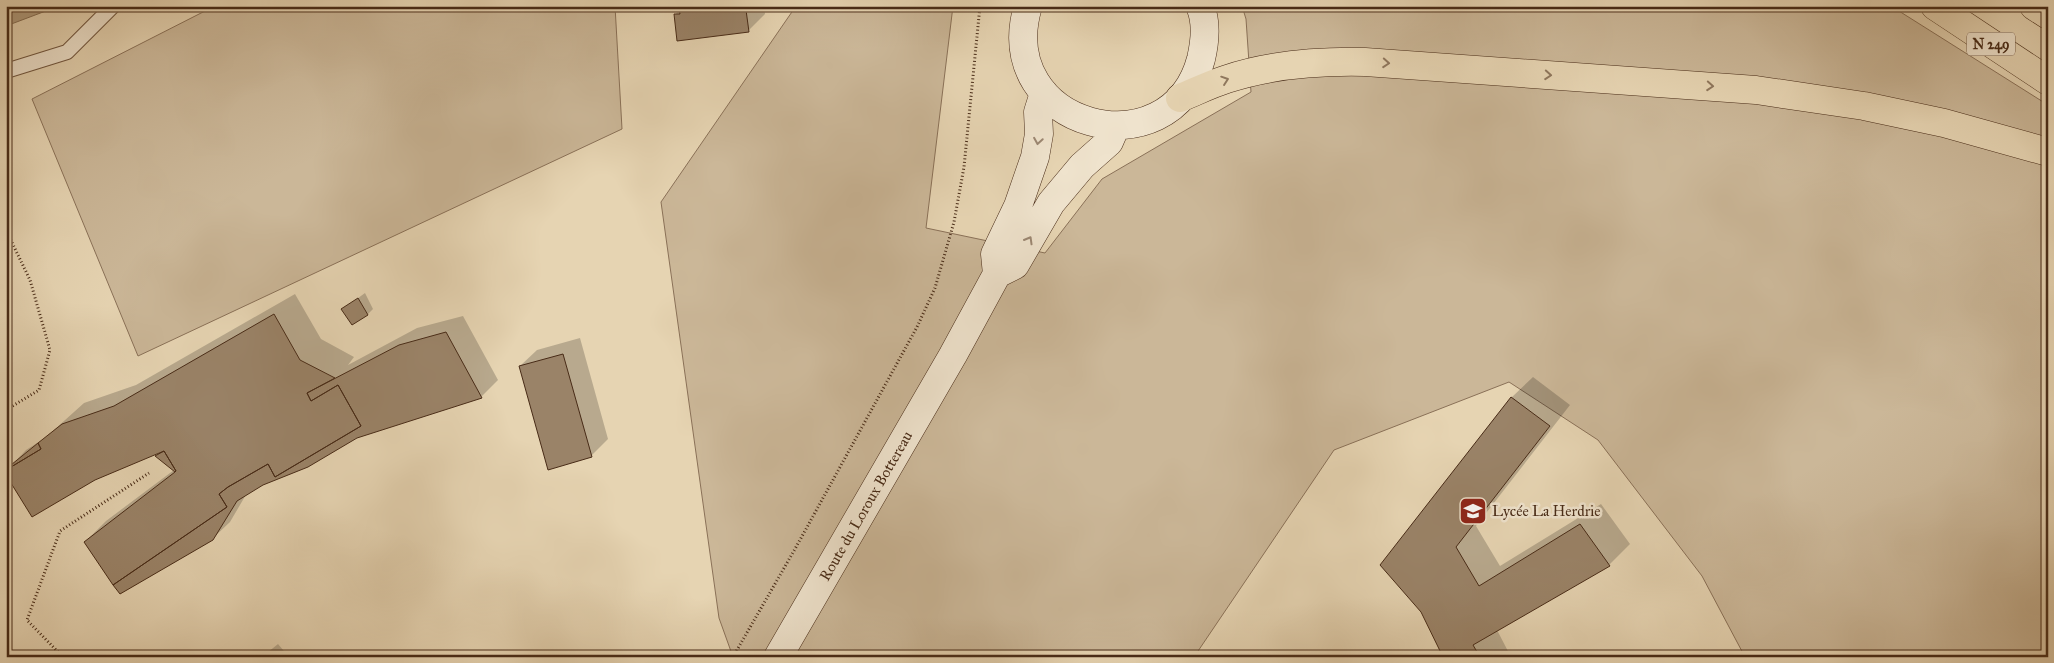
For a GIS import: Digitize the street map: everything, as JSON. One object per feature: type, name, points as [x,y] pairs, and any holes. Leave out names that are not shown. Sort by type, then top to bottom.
[{"type":"highway","name":"N 249","points":[[1935,6],[2048,81]]},
{"type":"highway","points":[[2034,6],[2048,15]]},
{"type":"highway","points":[[1180,98],[1226,79],[1263,69],[1324,61],[1365,62],[1756,90],[1873,108],[1944,123],[2048,152]]},
{"type":"main road","points":[[1028,6],[1024,21],[1023,46],[1030,71],[1044,93],[1064,111],[1089,123],[1116,126],[1140,122],[1162,113],[1180,98],[1197,72],[1205,42],[1200,6]]},
{"type":"main road","points":[[1044,93],[1038,112],[1039,134],[1035,157],[1018,206],[995,254],[997,274],[1015,265],[1051,203],[1082,166],[1109,142],[1116,126]]},
{"type":"main road","name":"Route du Loroux Bottereau","points":[[778,657],[953,355],[997,274]]},
{"type":"lane","points":[[6,71],[66,52],[113,6]]},
{"type":"path","points":[[732,657],[795,549],[912,335],[935,288],[954,222],[964,167],[980,6]]},
{"type":"path","points":[[6,230],[30,280],[50,350],[38,390],[6,410]]},
{"type":"path","points":[[63,657],[27,620],[60,531],[149,474]]},
{"type":"shaded area","points":[[6,6],[59,6],[6,26]]},
{"type":"shaded area","points":[[205,6],[615,6],[622,129],[138,356],[32,99],[205,11]]},
{"type":"shaded area","points":[[796,6],[953,6],[926,228],[1045,253],[1102,179],[1251,92],[1246,19],[1242,6],[1891,6],[2048,105],[2048,657],[1745,657],[1702,576],[1598,440],[1509,382],[1334,450],[1194,657],[733,657],[719,618],[661,202]]},
{"type":"building","points":[[673,6],[740,6],[740,11],[746,10],[749,32],[677,41],[674,14],[680,14],[679,8],[673,9]]},
{"type":"building","points":[[358,298],[368,315],[352,325],[341,309]]},
{"type":"building","points":[[274,314],[300,360],[335,378],[307,393],[311,401],[338,385],[361,426],[275,477],[268,464],[228,487],[219,494],[227,507],[113,585],[84,542],[176,471],[164,451],[95,480],[32,517],[6,475],[6,470],[41,449],[38,443],[62,424],[114,406]]},
{"type":"building","points":[[446,332],[482,398],[357,438],[308,467],[263,485],[237,501],[213,540],[120,594],[113,585],[227,507],[219,494],[228,487],[268,464],[275,477],[361,426],[338,385],[311,401],[307,393],[399,345]]},
{"type":"building","points":[[563,354],[592,457],[548,470],[519,366]]},
{"type":"building","points":[[1511,397],[1550,426],[1456,547],[1479,586],[1580,524],[1610,566],[1473,645],[1480,657],[1443,657],[1421,612],[1380,565]]},
{"type":"building","points":[[38,443],[41,449],[6,470],[6,469]]},
{"type":"building","points":[[164,451],[176,471],[175,472],[155,456]]},
{"type":"place","name":"Lycée La Herdrie","points":[[1473,511]]}]
